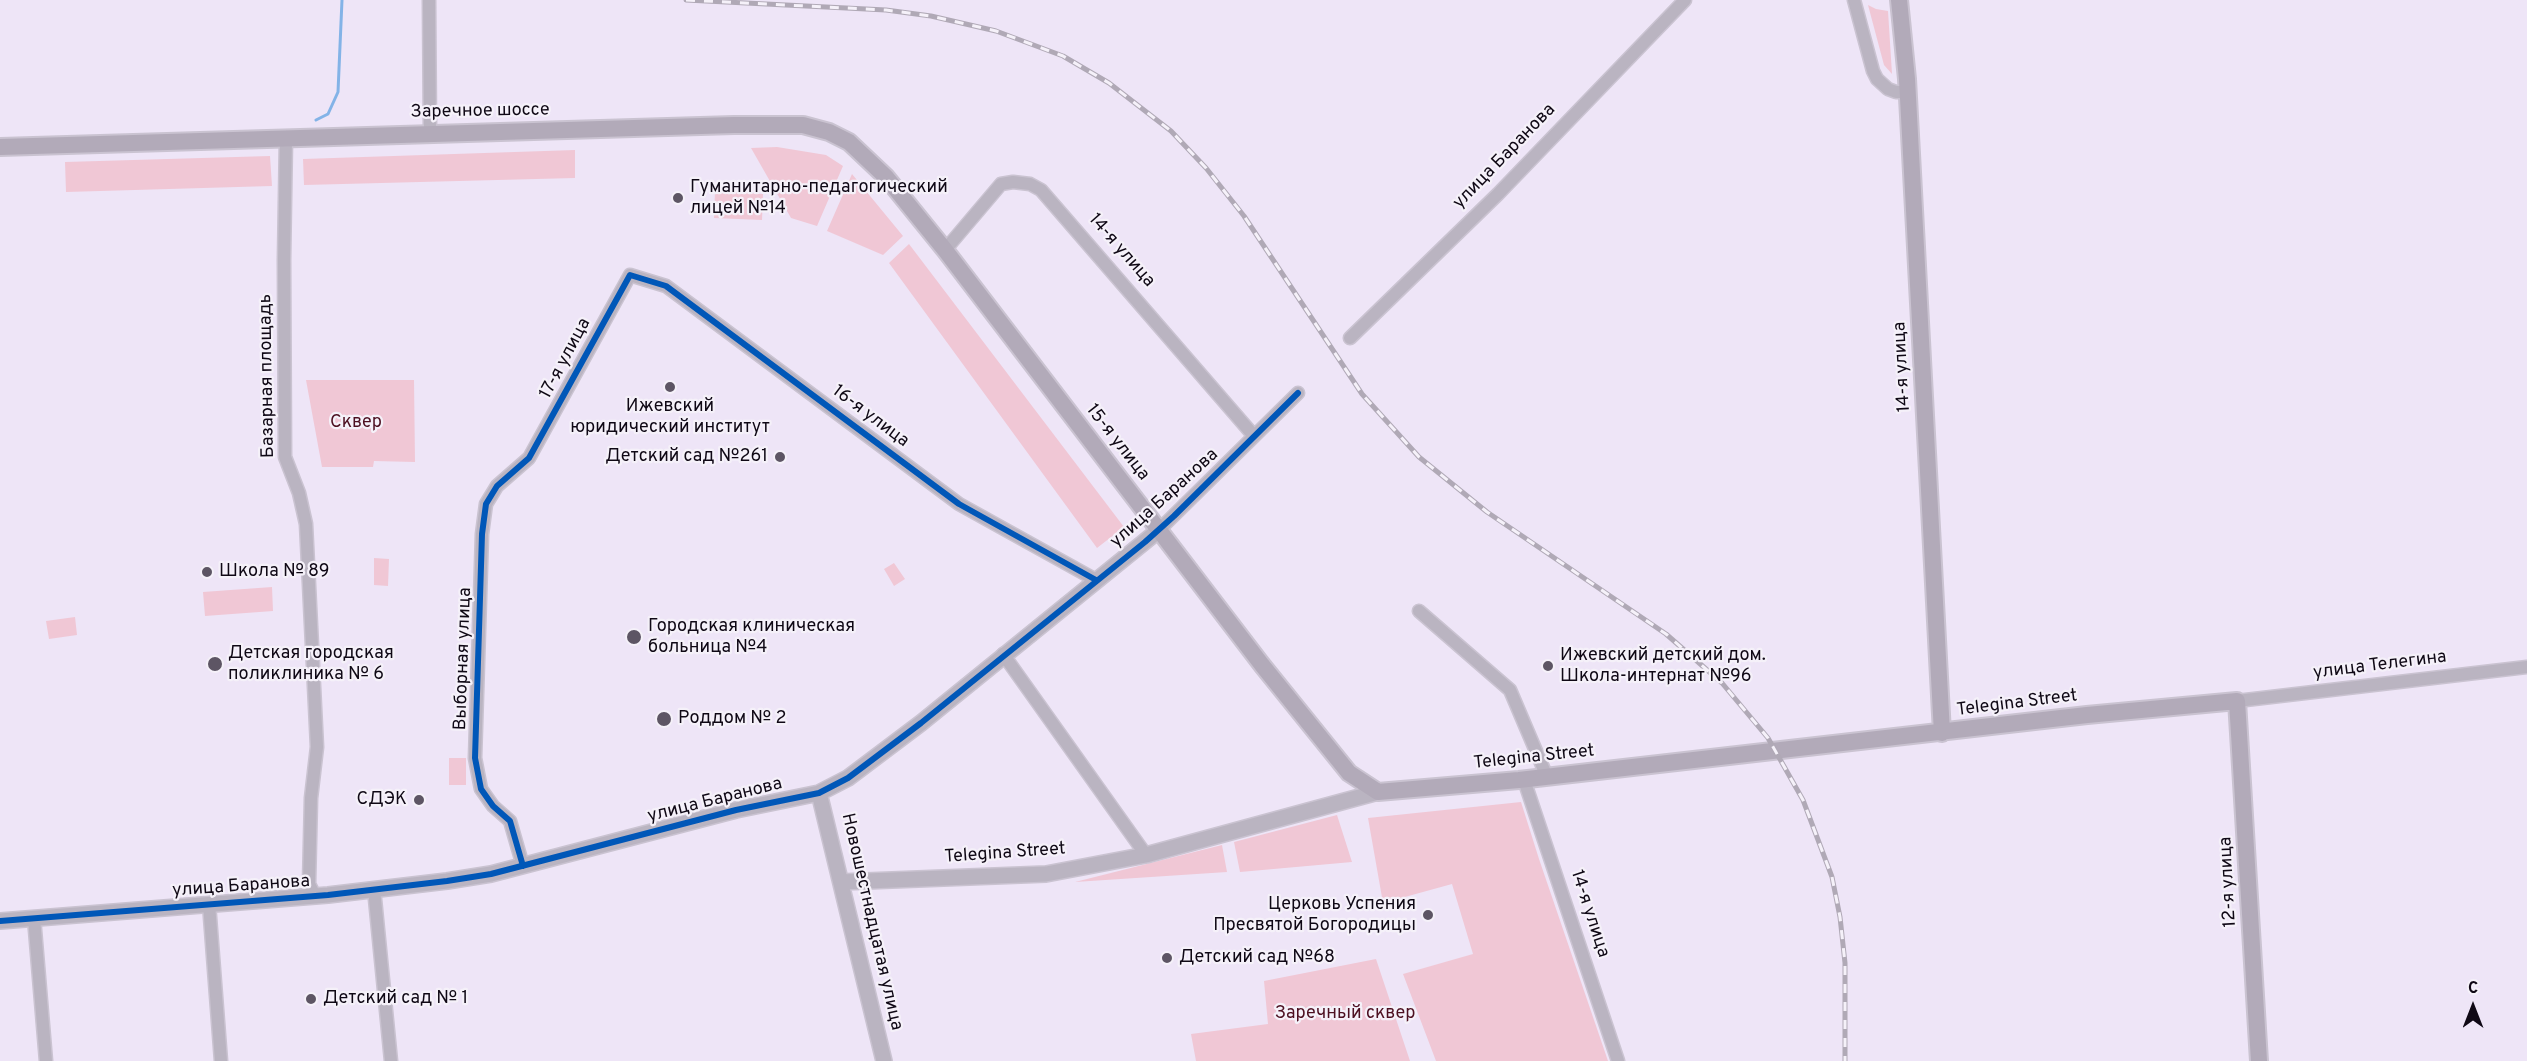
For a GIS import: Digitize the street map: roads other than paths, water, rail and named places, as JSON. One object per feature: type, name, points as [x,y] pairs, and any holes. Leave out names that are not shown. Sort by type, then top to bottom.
[{"type":"main road","name":"14-я улица","points":[[1899,0],[1907,86],[1942,733]]},
{"type":"main road","points":[[1907,86],[1908,0]]},
{"type":"main road","name":"Заречное шоссе","points":[[0,147],[430,133],[803,125],[829,132],[849,142],[886,177],[922,222]]},
{"type":"main road","name":"15-я улица","points":[[922,222],[1262,665],[1349,773],[1378,792]]},
{"type":"main road","name":"Telegina Street","points":[[1378,792],[1524,780],[2090,715],[2237,701]]},
{"type":"main road","name":"12-я улица","points":[[2237,701],[2259,1061]]},
{"type":"street","points":[[429,0],[430,133]]},
{"type":"street","name":"улица Баранова","points":[[1350,338],[1498,194],[1685,0]]},
{"type":"street","points":[[1854,0],[1877,79],[1888,89],[1896,92],[1907,86]]},
{"type":"street","name":"Базарная площадь","points":[[286,138],[285,457],[299,494],[306,524],[317,747],[311,798],[309,884],[315,896]]},
{"type":"street","name":"14-я улица","points":[[945,250],[1001,184],[1013,182],[1030,184],[1041,190],[1254,436]]},
{"type":"street","name":"17-я улица","points":[[529,458],[630,275]]},
{"type":"street","name":"16-я улица","points":[[630,275],[666,286],[959,504],[1096,579]]},
{"type":"street","name":"улица Баранова","points":[[0,921],[315,896],[447,882],[491,874],[736,810],[819,793],[857,771],[921,723],[1003,654],[1159,530],[1298,393]]},
{"type":"street","name":"Выборная улица","points":[[523,866],[510,821],[493,806],[481,789],[475,758],[486,504],[497,486],[529,458]]},
{"type":"street","points":[[1419,611],[1509,690],[1547,777]]},
{"type":"street","points":[[1003,654],[1146,855]]},
{"type":"street","name":"улица Телегина","points":[[2237,701],[2527,667]]},
{"type":"street","name":"14-я улица","points":[[1524,780],[1618,1061]]},
{"type":"street","name":"Telegina Street","points":[[841,882],[1046,874],[1146,855],[1378,792]]},
{"type":"street","name":"Новошестнадцатая улица","points":[[819,793],[884,1061]]},
{"type":"street","points":[[374,889],[391,1061]]},
{"type":"street","points":[[208,904],[221,1061]]},
{"type":"street","points":[[34,918],[46,1061]]},
{"type":"waterway","points":[[316,120],[328,114],[338,92],[342,0]]},
{"type":"railway","points":[[686,0],[886,10],[931,16],[996,31],[1063,56],[1109,83],[1171,131],[1206,168],[1244,216],[1362,394],[1419,457],[1487,512],[1666,634],[1722,683],[1768,738],[1803,800],[1832,877],[1840,917],[1845,963],[1845,1061]]},
{"type":"place","name":"Гуманитарно-педагогический лицей №14","points":[[678,198]]},
{"type":"place","name":"Ижевский юридический институт","points":[[670,387]]},
{"type":"place","name":"Детский сад №261","points":[[780,457]]},
{"type":"place","name":"Школа № 89","points":[[207,572]]},
{"type":"place","name":"Городская клиническая больница №4","points":[[634,637]]},
{"type":"place","name":"Детская городская поликлиника № 6","points":[[215,664]]},
{"type":"place","name":"Ижевский детский дом. Школа-интернат №96","points":[[1548,666]]},
{"type":"place","name":"Роддом № 2","points":[[664,719]]},
{"type":"place","name":"СДЭК","points":[[419,800]]},
{"type":"place","name":"Церковь Успения Пресвятой Богородицы","points":[[1428,915]]},
{"type":"place","name":"Детский сад №68","points":[[1167,958]]},
{"type":"place","name":"Детский сад № 1","points":[[311,999]]},
{"type":"park label","name":"Сквер","points":[[356,423]]},
{"type":"park label","name":"Заречный сквер","points":[[1345,1014]]}]
